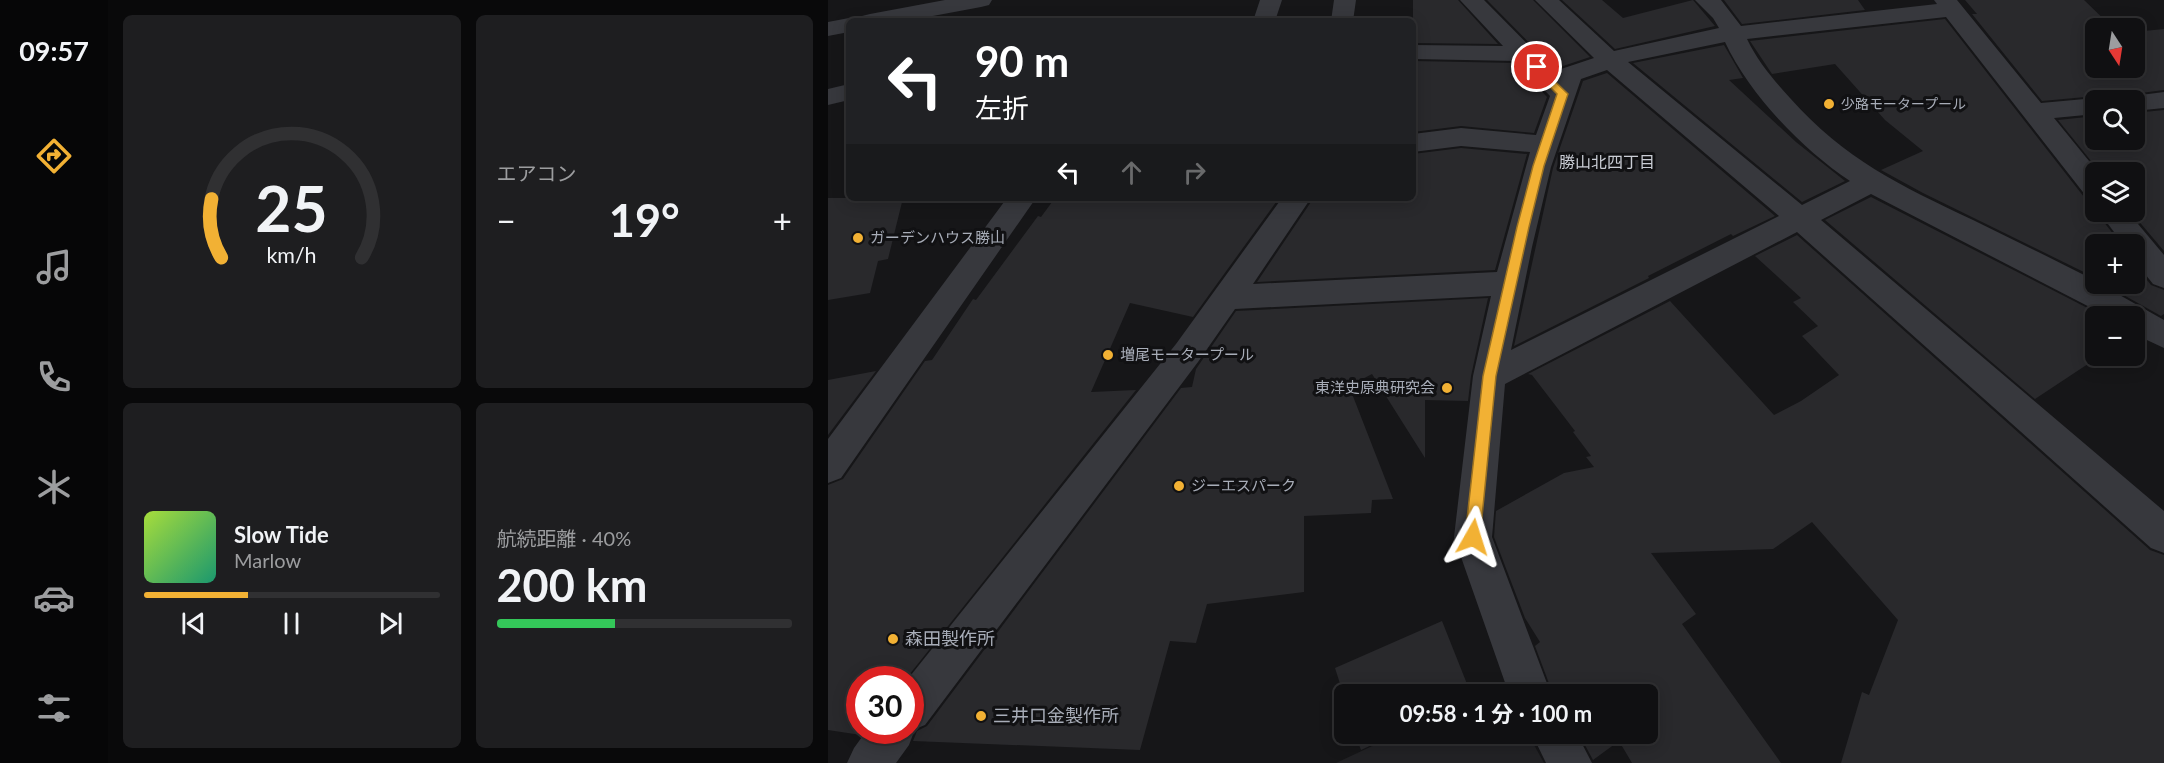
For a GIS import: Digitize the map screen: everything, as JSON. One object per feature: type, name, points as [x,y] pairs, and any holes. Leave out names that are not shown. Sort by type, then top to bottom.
[{"type":"street","points":[[879,18],[911,7],[981,0]]},
{"type":"street","points":[[1265,18],[1271,0]]},
{"type":"street","points":[[1343,18],[1346,0]]},
{"type":"street","points":[[1471,0],[1563,94]]},
{"type":"street","points":[[1546,0],[1610,60],[1800,218],[2164,535]]},
{"type":"street","points":[[1706,0],[1715,5],[1734,33],[1750,65],[1795,118],[1850,168],[2115,306]]},
{"type":"street","points":[[1526,684],[1473,537],[1489,376],[1509,283],[1545,145],[1570,74],[1638,52],[1734,33],[1949,5],[2085,175]]},
{"type":"street","points":[[828,29],[846,26]]},
{"type":"street","points":[[1416,52],[1524,54]]},
{"type":"street","points":[[828,97],[846,93]]},
{"type":"street","points":[[2145,102],[2164,100]]},
{"type":"street","points":[[2034,112],[2085,107]]},
{"type":"street","points":[[1416,143],[1461,137],[1545,145]]},
{"type":"street","points":[[1489,376],[1873,181]]},
{"type":"street","points":[[833,455],[1020,201]]},
{"type":"street","points":[[924,692],[1187,353],[1295,201]]},
{"type":"street","points":[[2121,222],[2164,276]]},
{"type":"street","points":[[1227,297],[1509,283]]},
{"type":"street","points":[[2145,324],[2164,335]]},
{"type":"street","points":[[869,763],[883,744]]},
{"type":"street","points":[[1559,744],[1570,763]]},
{"type":"shaded area","points":[[1377,744],[1534,744],[1544,763],[1336,763]]},
{"type":"building","points":[[1413,0],[1458,0],[1498,44],[1416,43],[1416,18],[1413,18]]},
{"type":"building","points":[[1487,0],[1533,0],[1590,57],[1560,67],[1557,71]]},
{"type":"building","points":[[1562,0],[1602,0],[1623,18],[1693,0],[1715,26],[1615,49]]},
{"type":"building","points":[[1724,0],[1858,0],[1865,10],[1742,24]]},
{"type":"building","points":[[1965,0],[2084,0],[2103,18],[2085,18],[2085,78],[2145,78],[2145,31],[2164,29],[2164,90],[2145,92],[2145,90],[2085,90],[2085,97],[2042,101],[1972,14],[1977,14]]},
{"type":"building","points":[[1945,19],[2085,197],[2085,222],[2104,222],[2113,234],[2085,234],[2085,273],[1923,193],[1881,170],[1923,151],[1885,120],[1835,64],[1772,74],[1750,41]]},
{"type":"building","points":[[1724,45],[1743,78],[1729,80],[1796,142],[1845,181],[1802,202],[1633,63]]},
{"type":"building","points":[[1416,61],[1516,63],[1547,97],[1534,133],[1461,126],[1416,132]]},
{"type":"building","points":[[1607,73],[1775,216],[1733,236],[1731,234],[1514,346],[1553,168],[1583,81]]},
{"type":"building","points":[[2164,110],[2164,251],[2139,222],[2145,222],[2145,162],[2092,162],[2058,120],[2085,117],[2085,150],[2145,150],[2145,112]]},
{"type":"building","points":[[1461,148],[1527,154],[1495,270],[1257,282],[1312,201],[1416,201],[1416,154]]},
{"type":"building","points":[[1871,197],[2085,307],[2085,366],[2035,399],[1825,220]]},
{"type":"building","name":"ガーデンハウス勝山","points":[[828,198],[846,198],[846,201],[902,201],[888,259],[878,261],[870,293],[828,300]]},
{"type":"building","points":[[1053,201],[1277,201],[1193,317],[1130,303],[1091,392],[1136,390],[916,666],[846,666],[846,733],[828,730],[828,485],[843,479],[925,361],[932,360],[973,299],[976,300],[1038,216],[1041,217]]},
{"type":"building","points":[[1797,235],[2150,550],[2164,555],[2164,763],[1841,763],[1862,692],[1869,695],[1898,620],[1812,522],[1773,549],[1651,553],[1696,614],[1682,624],[1781,763],[1632,763],[1621,744],[1658,744],[1658,684],[1549,684],[1535,646],[1540,642],[1525,618],[1494,537],[1496,511],[1564,473],[1594,467],[1586,457],[1591,456],[1573,432],[1575,431],[1532,375],[1528,374],[1670,301],[1774,415],[1801,401],[1839,375],[1802,336],[1818,326],[1793,302],[1801,298],[1755,256]]},
{"type":"building","points":[[2145,278],[2151,285],[2164,290],[2164,314],[2161,316],[2122,294],[2145,294]]},
{"type":"building","points":[[1488,298],[1471,376],[1468,401],[1425,400],[1425,458],[1372,374],[1349,386],[1393,499],[1372,500],[1371,513],[1304,516],[1304,592],[1207,604],[1196,643],[1170,641],[1140,750],[924,741],[924,728],[1181,388],[1192,387],[1196,369],[1236,311]]},
{"type":"building","points":[[876,371],[828,435],[828,380]]},
{"type":"building","points":[[1442,621],[1467,684],[1340,684],[1335,668]]},
{"type":"building","points":[[1359,744],[1374,744],[1361,750]]},
{"type":"building","points":[[1584,744],[1615,744],[1593,760]]},
{"type":"place","name":"少路モータープール","points":[[1829,104]]},
{"type":"place","name":"ガーデンハウス勝山","points":[[858,238]]},
{"type":"place","name":"増尾モータープール","points":[[1108,355]]},
{"type":"place","name":"東洋史原典研究会","points":[[1447,388]]},
{"type":"place","name":"ジーエスパーク","points":[[1179,486]]},
{"type":"place","name":"森田製作所","points":[[893,639]]},
{"type":"place","name":"三井口金製作所","points":[[981,716]]},
{"type":"district","name":"勝山北四丁目","points":[[1607,162]]},
{"type":"route","points":[[1473,537],[1489,376],[1538,166],[1563,94],[1537,67]]}]
